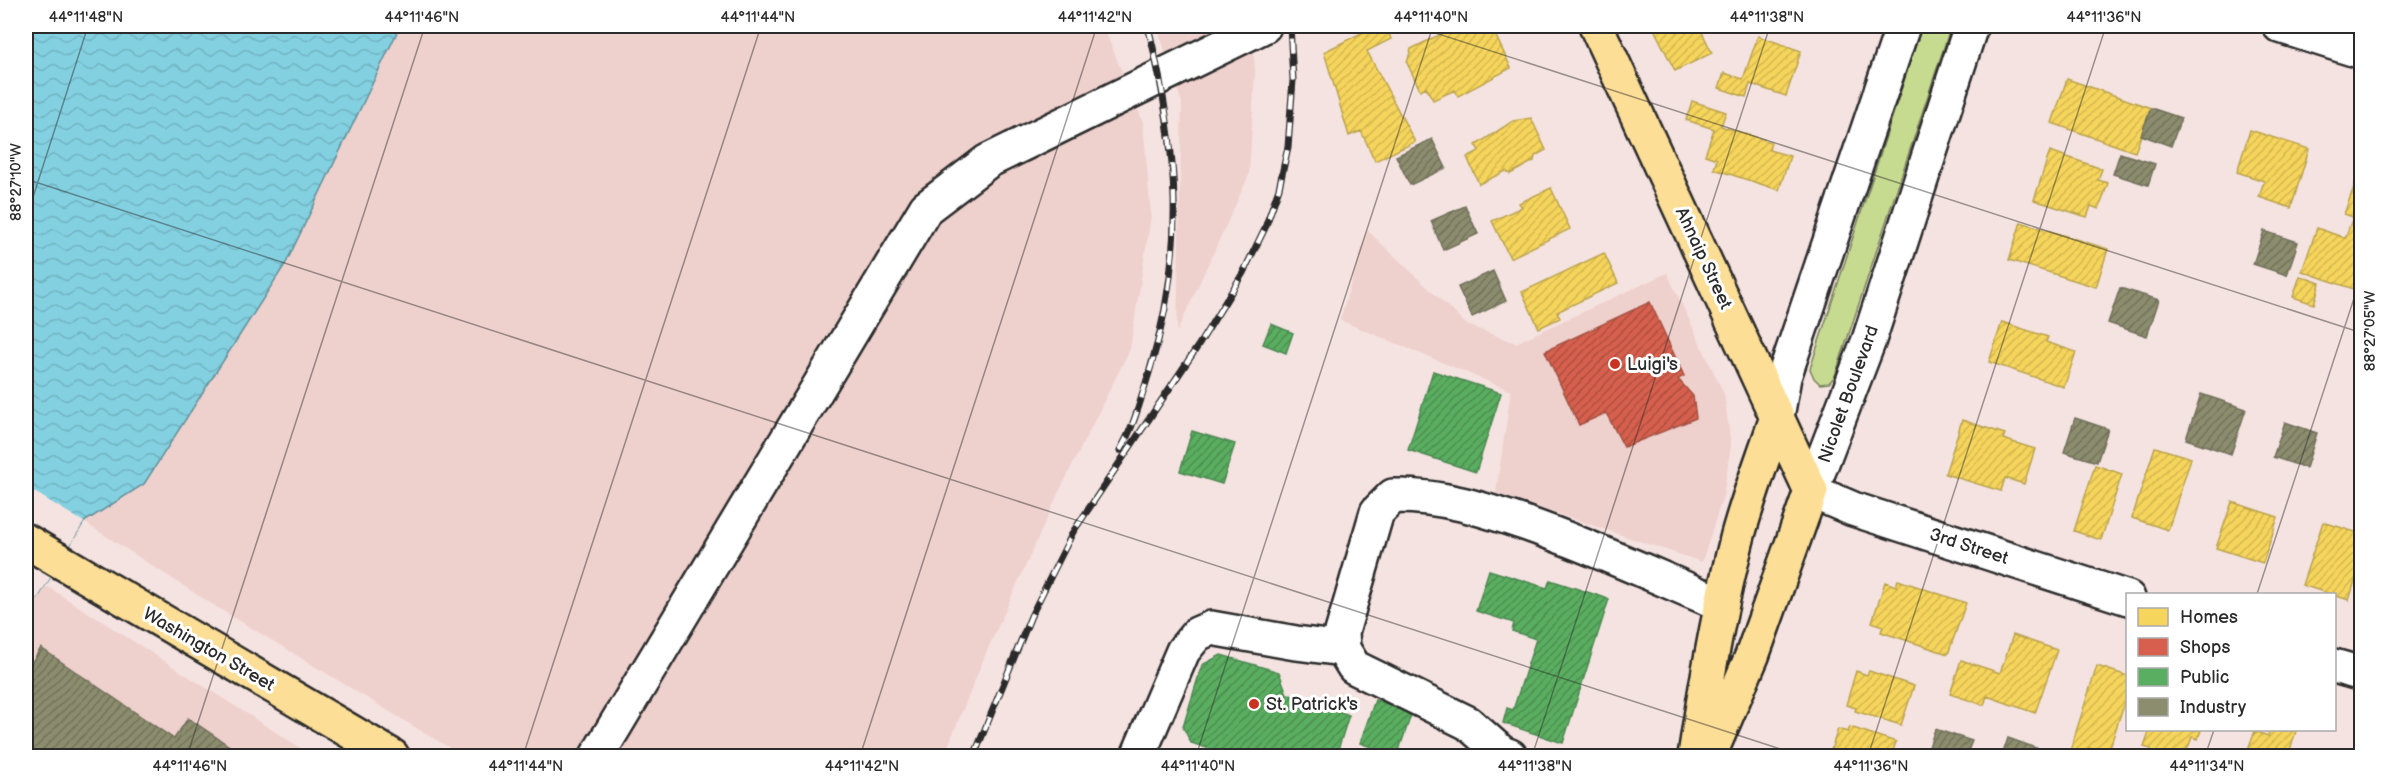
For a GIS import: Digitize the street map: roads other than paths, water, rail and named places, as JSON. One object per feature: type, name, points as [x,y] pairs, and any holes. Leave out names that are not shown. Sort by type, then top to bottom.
[{"type":"main road","name":"Ahnaip Street","points":[[1596,26],[1811,491]]},
{"type":"main road","points":[[1695,756],[1710,654],[1739,532],[1777,417]]},
{"type":"main road","name":"Nicolet Boulevard","points":[[1709,756],[1752,656],[1811,491]]},
{"type":"main road","name":"Washington Street","points":[[26,541],[392,756]]},
{"type":"street","points":[[597,756],[926,208],[988,161],[1264,26]]},
{"type":"street","points":[[1777,417],[1784,377],[1903,26]]},
{"type":"street","name":"Nicolet Boulevard","points":[[1811,491],[1869,340],[1971,26]]},
{"type":"street","points":[[2280,26],[2361,52]]},
{"type":"street","name":"3rd Street","points":[[1811,491],[1854,509],[2126,598]]},
{"type":"street","points":[[1509,756],[1502,753],[1468,723],[1354,667],[1343,649],[1342,632],[1377,512],[1393,496],[1421,496],[1485,510],[1579,542],[1722,604]]},
{"type":"street","points":[[1138,756],[1183,651],[1197,634],[1211,628],[1296,644],[1343,649]]},
{"type":"street","points":[[2336,667],[2361,674]]},
{"type":"water","points":[[26,26],[400,26],[286,263],[144,484],[84,522],[36,601],[26,609]]},
{"type":"railway","points":[[1120,450],[1137,412],[1161,328],[1169,284],[1173,242],[1172,157],[1148,26]]},
{"type":"railway","points":[[974,756],[1031,616],[1073,532],[1198,346],[1243,273],[1265,228],[1279,188],[1288,147],[1293,80],[1290,26]]},
{"type":"place","name":"Luigi's","points":[[1615,364]]},
{"type":"place","name":"St. Patrick's","points":[[1254,704]]}]
